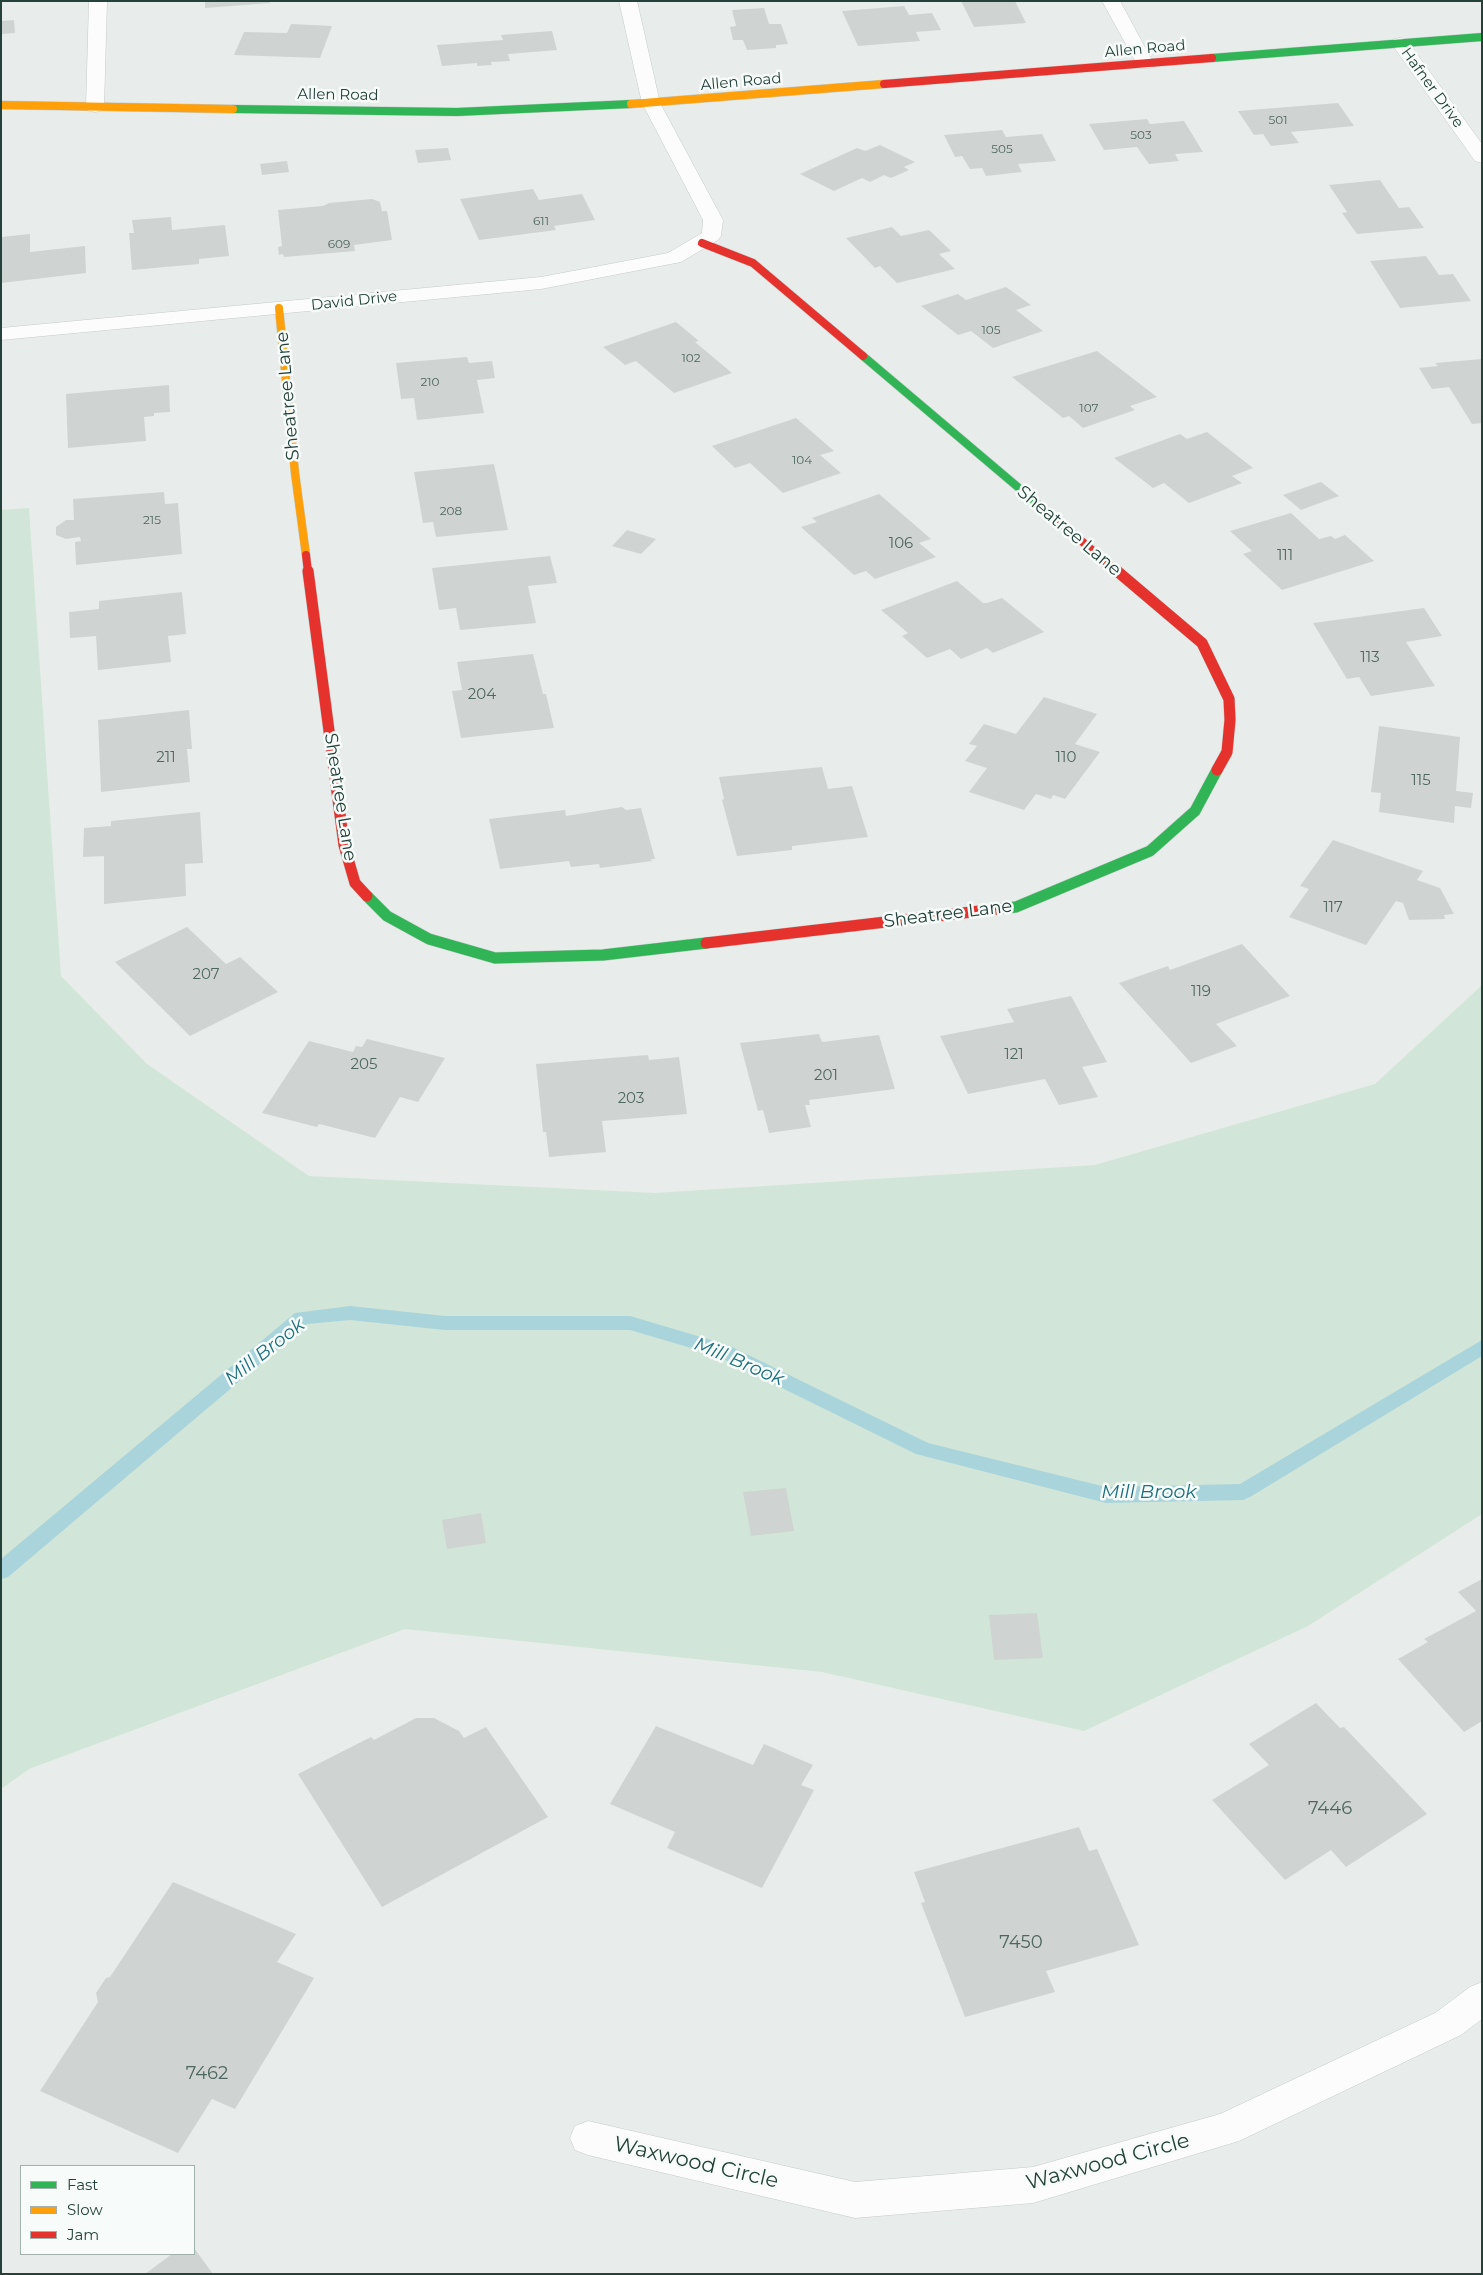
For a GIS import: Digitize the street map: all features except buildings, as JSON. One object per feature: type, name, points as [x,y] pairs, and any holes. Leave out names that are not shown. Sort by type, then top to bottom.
[{"type":"street","points":[[95,107],[98,1]]},
{"type":"street","points":[[628,1],[651,103],[713,220],[711,236],[702,243]]},
{"type":"street","points":[[1111,1],[1145,64]]},
{"type":"street","name":"Allen Road","points":[[1,105],[457,112],[651,103],[1482,37]]},
{"type":"street","name":"Hafner Drive","points":[[1400,43],[1482,157]]},
{"type":"street","name":"David Drive","points":[[1,334],[541,283],[674,258],[702,243]]},
{"type":"street","name":"Sheatree Lane","points":[[279,308],[295,473],[344,845],[355,883],[387,916],[429,940],[495,958],[603,955],[1016,908],[1150,851],[1195,811],[1227,752],[1230,720],[1229,699],[1202,643],[753,263],[702,243]]},
{"type":"street","name":"Waxwood Circle","points":[[588,2138],[855,2200],[1033,2185],[1226,2130],[1448,2024],[1482,1998]]},
{"type":"green space","points":[[29,508],[61,976],[147,1064],[309,1176],[655,1193],[1095,1165],[1375,1084],[1482,985],[1482,1514],[1308,1626],[1084,1731],[822,1672],[405,1629],[29,1769],[1,1789],[1,510]]},
{"type":"waterway","name":"Mill Brook","points":[[1,1571],[302,1318],[350,1313],[445,1323],[630,1323],[721,1350],[923,1449],[1106,1495],[1243,1492],[1482,1347]]},
{"type":"traffic: fast","points":[[1212,58],[1482,37]]},
{"type":"traffic: fast","points":[[233,109],[457,112],[631,104]]},
{"type":"traffic: fast","points":[[863,356],[1052,516]]},
{"type":"traffic: fast","points":[[997,909],[1016,907],[1150,851],[1195,811],[1217,770]]},
{"type":"traffic: fast","points":[[367,896],[387,916],[429,939],[495,958],[603,955],[706,943]]},
{"type":"traffic: slow","points":[[631,104],[884,84]]},
{"type":"traffic: slow","points":[[1,105],[233,109]]},
{"type":"traffic: slow","points":[[279,308],[295,473],[306,555]]},
{"type":"traffic: jam","points":[[884,84],[1212,58]]},
{"type":"traffic: jam","points":[[702,243],[753,263],[863,356]]},
{"type":"traffic: jam","points":[[1052,516],[1202,643],[1229,699],[1230,720],[1227,752],[1217,770]]},
{"type":"traffic: jam","points":[[306,555],[344,845],[355,883],[367,896]]},
{"type":"traffic: jam","points":[[706,943],[997,909]]}]
